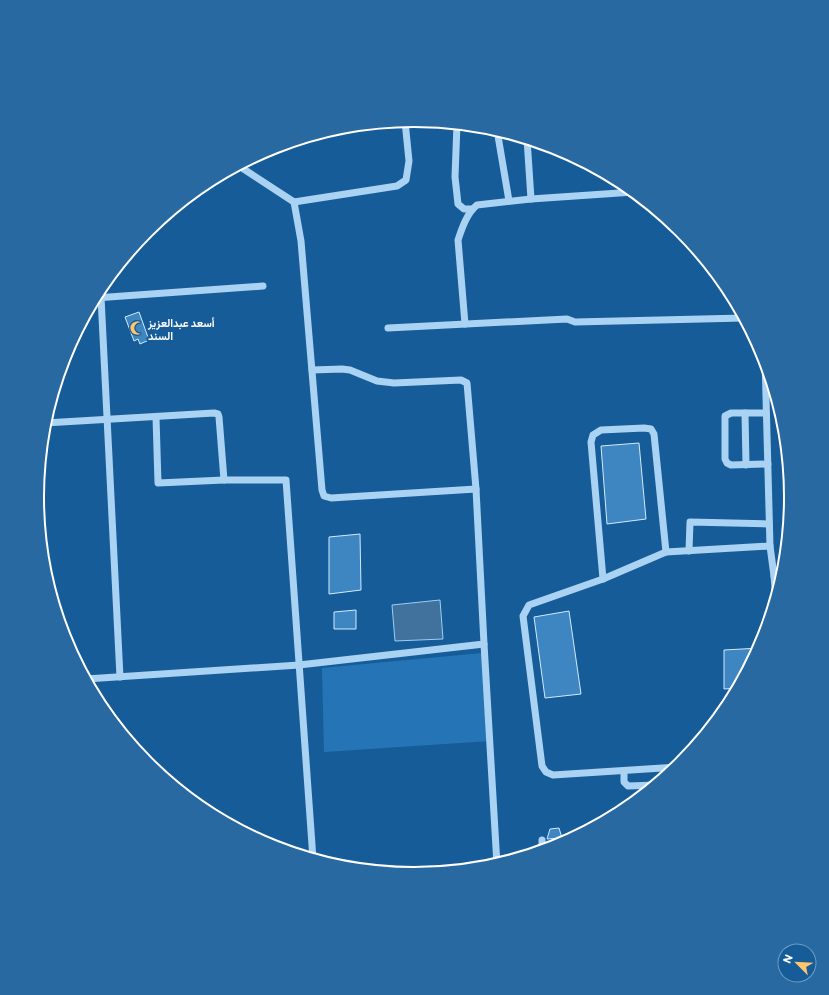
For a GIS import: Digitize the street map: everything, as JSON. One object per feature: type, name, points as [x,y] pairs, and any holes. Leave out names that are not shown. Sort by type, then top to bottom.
[{"type":"lane","points":[[244,169],[294,202],[397,186],[406,180],[409,161],[406,127]]},
{"type":"lane","points":[[457,129],[455,177],[458,204],[464,209],[472,209]]},
{"type":"lane","points":[[498,137],[509,201]]},
{"type":"lane","points":[[527,145],[531,199]]},
{"type":"lane","points":[[465,324],[458,240],[472,209],[477,205],[509,201],[625,193]]},
{"type":"lane","points":[[294,202],[301,241],[324,496],[331,498],[476,489]]},
{"type":"lane","points":[[103,297],[263,286]]},
{"type":"lane","points":[[99,304],[107,420],[120,677]]},
{"type":"lane","points":[[388,328],[567,319],[575,322],[738,318]]},
{"type":"lane","points":[[312,370],[350,370],[377,381],[394,383],[461,380],[467,383],[476,489],[497,858]]},
{"type":"lane","points":[[766,381],[769,524],[775,583]]},
{"type":"lane","points":[[52,423],[214,413],[218,414],[224,480]]},
{"type":"lane","points":[[766,413],[728,413],[725,416],[725,459],[729,464],[768,464]]},
{"type":"lane","points":[[745,413],[746,465]]},
{"type":"lane","points":[[156,417],[158,483],[224,480],[286,480],[313,853]]},
{"type":"lane","points":[[603,579],[591,442],[593,434],[601,430],[644,428],[651,429],[654,434],[666,552]]},
{"type":"lane","points":[[689,551],[690,522],[769,524]]},
{"type":"lane","points":[[667,768],[553,775],[546,772],[542,766],[523,616],[529,605],[603,579],[666,552],[770,546]]},
{"type":"lane","points":[[92,679],[299,665],[484,644]]},
{"type":"lane","points":[[624,771],[624,782],[628,786],[647,785]]},
{"type":"lane","points":[[542,840],[542,845]]},
{"type":"shaded area","points":[[440,600],[443,639],[395,641],[392,605]]},
{"type":"shaded area","points":[[482,653],[490,741],[324,752],[322,668]]},
{"type":"building","name":"أسعد عبدالعزيز السند","points":[[139,312],[149,340],[140,344],[138,339],[134,341],[125,317]]},
{"type":"building","points":[[639,443],[646,519],[607,524],[601,446]]},
{"type":"building","points":[[360,534],[361,590],[329,594],[329,537]]},
{"type":"building","points":[[356,610],[356,629],[334,629],[334,612]]},
{"type":"building","points":[[569,611],[581,694],[545,698],[534,617]]},
{"type":"building","points":[[753,648],[732,688],[724,689],[724,650]]},
{"type":"building","points":[[559,828],[562,837],[547,839],[550,829]]},
{"type":"place","name":"أسعد عبدالعزيز السند","points":[[137,328]]}]
